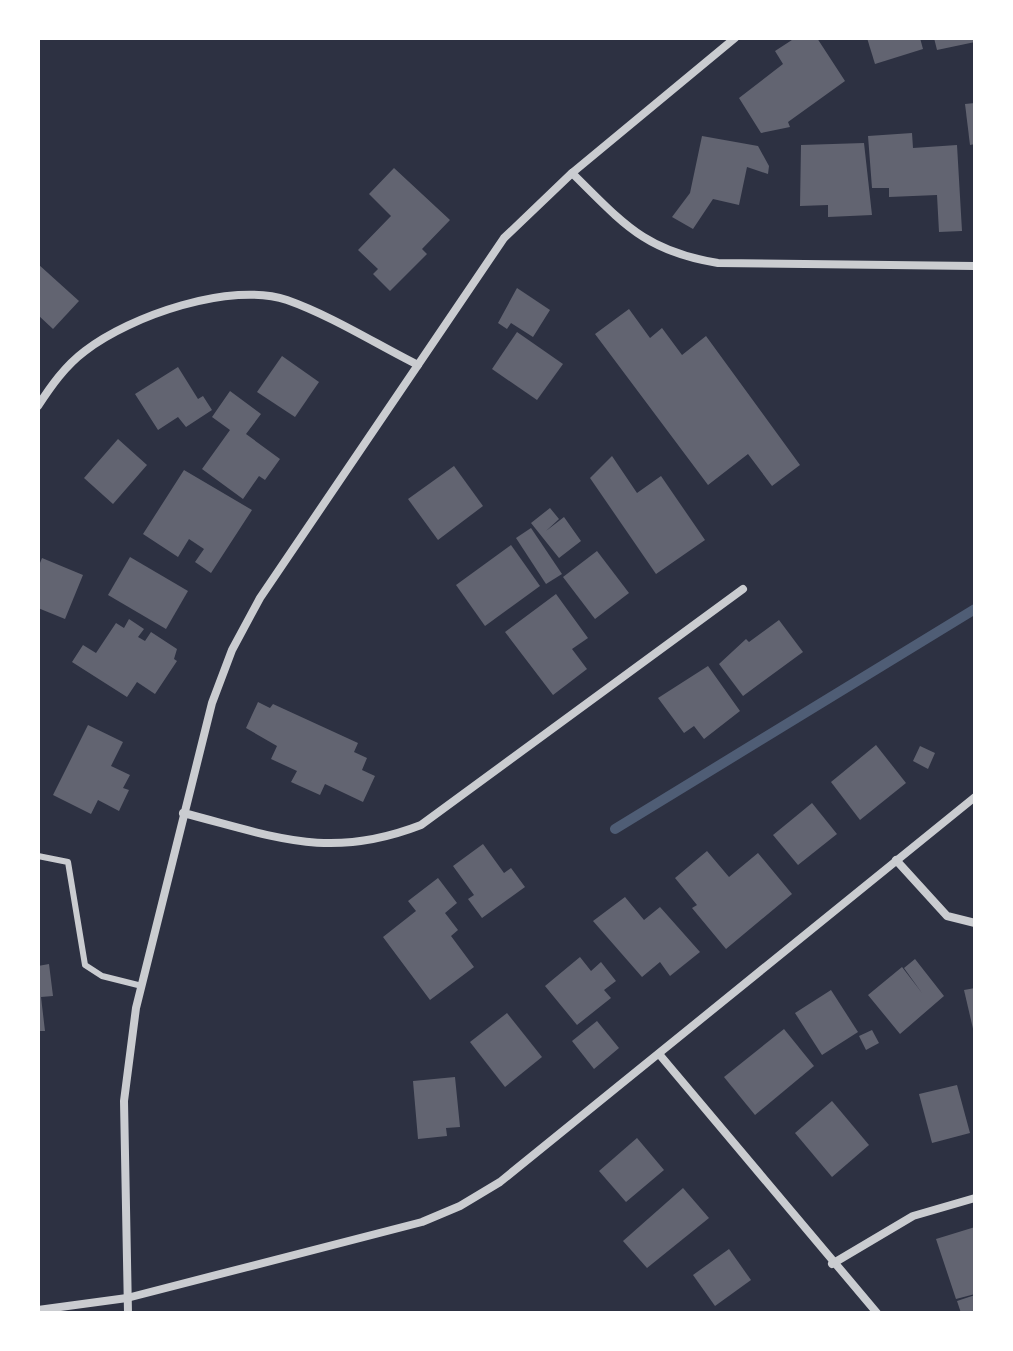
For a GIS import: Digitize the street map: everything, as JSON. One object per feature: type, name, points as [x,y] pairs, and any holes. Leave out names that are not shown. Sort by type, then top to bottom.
[{"type":"street","points":[[128,1313],[124,1101],[142,986],[212,703],[232,650],[260,598],[504,238],[572,173],[735,38]]},
{"type":"street","points":[[572,173],[628,228],[659,249],[690,258],[718,263],[975,266]]},
{"type":"street","points":[[38,406],[54,381],[85,351],[123,328],[161,312],[217,298],[254,296],[286,300],[418,365]]},
{"type":"street","points":[[183,813],[307,844],[355,844],[390,837],[421,825],[743,589]]},
{"type":"street","points":[[38,1310],[127,1298],[422,1222],[460,1206],[500,1182],[975,797]]},
{"type":"street","points":[[896,860],[947,916],[975,923]]},
{"type":"street","points":[[659,1054],[832,1264],[877,1313]]},
{"type":"street","points":[[832,1264],[913,1216],[975,1198]]},
{"type":"lane","points":[[38,856],[68,862],[85,965],[102,976],[142,986]]},
{"type":"building","points":[[795,38],[817,38],[845,81],[788,122],[790,127],[761,133],[739,98],[783,64],[775,51]]},
{"type":"building","points":[[867,38],[920,38],[923,49],[875,64]]},
{"type":"building","points":[[934,38],[975,38],[975,42],[937,50]]},
{"type":"building","points":[[975,103],[975,144],[970,145],[965,104]]},
{"type":"building","points":[[912,133],[913,148],[957,145],[962,231],[939,232],[937,195],[889,197],[889,188],[872,188],[868,136]]},
{"type":"building","points":[[702,136],[758,146],[769,166],[768,174],[747,167],[739,205],[713,199],[693,229],[672,217],[690,193]]},
{"type":"building","points":[[864,143],[872,215],[828,217],[828,205],[800,206],[801,145]]},
{"type":"building","points":[[394,168],[450,220],[422,249],[427,254],[390,291],[373,274],[378,269],[358,250],[391,216],[369,194]]},
{"type":"building","points":[[38,264],[79,301],[53,329],[38,315]]},
{"type":"building","points":[[517,288],[550,310],[533,337],[511,323],[507,329],[498,323]]},
{"type":"building","points":[[629,309],[650,338],[662,328],[682,355],[706,336],[800,465],[772,486],[748,454],[708,485],[595,334]]},
{"type":"building","points":[[517,332],[563,364],[537,400],[492,369]]},
{"type":"building","points":[[282,356],[319,382],[295,417],[257,392]]},
{"type":"building","points":[[178,367],[198,399],[203,396],[212,410],[186,427],[178,417],[158,430],[135,394]]},
{"type":"building","points":[[230,391],[261,414],[246,434],[280,459],[265,480],[259,476],[243,499],[202,469],[230,430],[212,417]]},
{"type":"building","points":[[118,439],[147,465],[113,504],[84,478]]},
{"type":"building","points":[[612,456],[637,493],[661,476],[705,540],[656,574],[590,478]]},
{"type":"building","points":[[454,466],[483,506],[438,540],[408,499]]},
{"type":"building","points":[[184,470],[252,510],[211,573],[195,562],[204,549],[189,539],[178,557],[143,534]]},
{"type":"building","points":[[550,508],[559,519],[546,531],[564,517],[581,541],[559,558],[531,523]]},
{"type":"building","points":[[531,528],[562,574],[546,584],[516,538]]},
{"type":"building","points":[[511,545],[540,586],[485,626],[456,585]]},
{"type":"building","points":[[597,551],[629,593],[595,619],[563,577]]},
{"type":"building","points":[[130,557],[188,591],[166,629],[108,595]]},
{"type":"building","points":[[42,558],[83,575],[65,619],[38,608],[38,568]]},
{"type":"building","points":[[556,594],[588,638],[572,649],[587,669],[553,695],[505,632]]},
{"type":"building","points":[[129,619],[144,629],[138,637],[145,641],[151,632],[177,649],[174,659],[177,661],[155,694],[137,682],[127,697],[72,662],[83,645],[96,653],[116,623],[124,628]]},
{"type":"building","points":[[779,620],[803,652],[743,696],[719,664],[746,639],[749,642]]},
{"type":"building","points":[[708,666],[740,711],[704,739],[694,726],[684,733],[658,698]]},
{"type":"building","points":[[258,702],[270,708],[273,704],[358,743],[354,752],[367,758],[362,770],[375,776],[363,802],[325,784],[320,795],[291,782],[297,771],[271,759],[277,746],[246,728]]},
{"type":"building","points":[[88,725],[123,742],[111,766],[130,775],[123,788],[129,790],[119,811],[98,800],[91,814],[53,795]]},
{"type":"building","points":[[876,745],[906,783],[860,820],[831,782]]},
{"type":"building","points":[[920,746],[935,753],[928,769],[913,761]]},
{"type":"building","points":[[812,803],[837,834],[798,865],[773,835]]},
{"type":"building","points":[[483,844],[504,873],[511,868],[525,887],[482,918],[468,899],[474,895],[453,866]]},
{"type":"building","points":[[707,851],[729,877],[758,853],[792,894],[726,949],[692,908],[697,905],[675,878]]},
{"type":"building","points":[[438,878],[457,903],[445,913],[458,930],[451,936],[474,967],[430,1000],[383,937],[416,911],[408,901]]},
{"type":"building","points":[[625,897],[644,920],[660,907],[700,952],[670,976],[660,962],[642,977],[593,921]]},
{"type":"building","points":[[580,957],[591,971],[601,962],[616,981],[604,990],[611,998],[577,1025],[545,986]]},
{"type":"building","points":[[915,959],[944,996],[900,1034],[868,995],[902,967],[922,993],[904,968]]},
{"type":"building","points":[[49,964],[53,996],[41,997],[45,1031],[38,1031],[38,966]]},
{"type":"building","points":[[975,988],[975,1033],[974,1033],[964,990]]},
{"type":"building","points":[[831,990],[858,1032],[822,1055],[795,1013]]},
{"type":"building","points":[[507,1013],[542,1057],[505,1087],[470,1042]]},
{"type":"building","points":[[597,1021],[619,1048],[594,1069],[572,1041]]},
{"type":"building","points":[[784,1029],[814,1066],[755,1115],[724,1077]]},
{"type":"building","points":[[872,1030],[879,1043],[866,1050],[859,1036]]},
{"type":"building","points":[[455,1077],[460,1127],[446,1128],[447,1136],[418,1139],[413,1081]]},
{"type":"building","points":[[957,1085],[970,1133],[932,1143],[919,1094]]},
{"type":"building","points":[[832,1101],[869,1145],[832,1177],[795,1133]]},
{"type":"building","points":[[637,1138],[664,1170],[626,1202],[599,1171]]},
{"type":"building","points":[[683,1188],[709,1218],[647,1268],[623,1241]]},
{"type":"building","points":[[975,1227],[975,1294],[956,1299],[936,1239]]},
{"type":"building","points":[[729,1249],[751,1280],[715,1306],[693,1275]]},
{"type":"building","points":[[975,1295],[975,1313],[961,1313],[957,1301]]},
{"type":"waterway","points":[[615,829],[975,609]]}]
